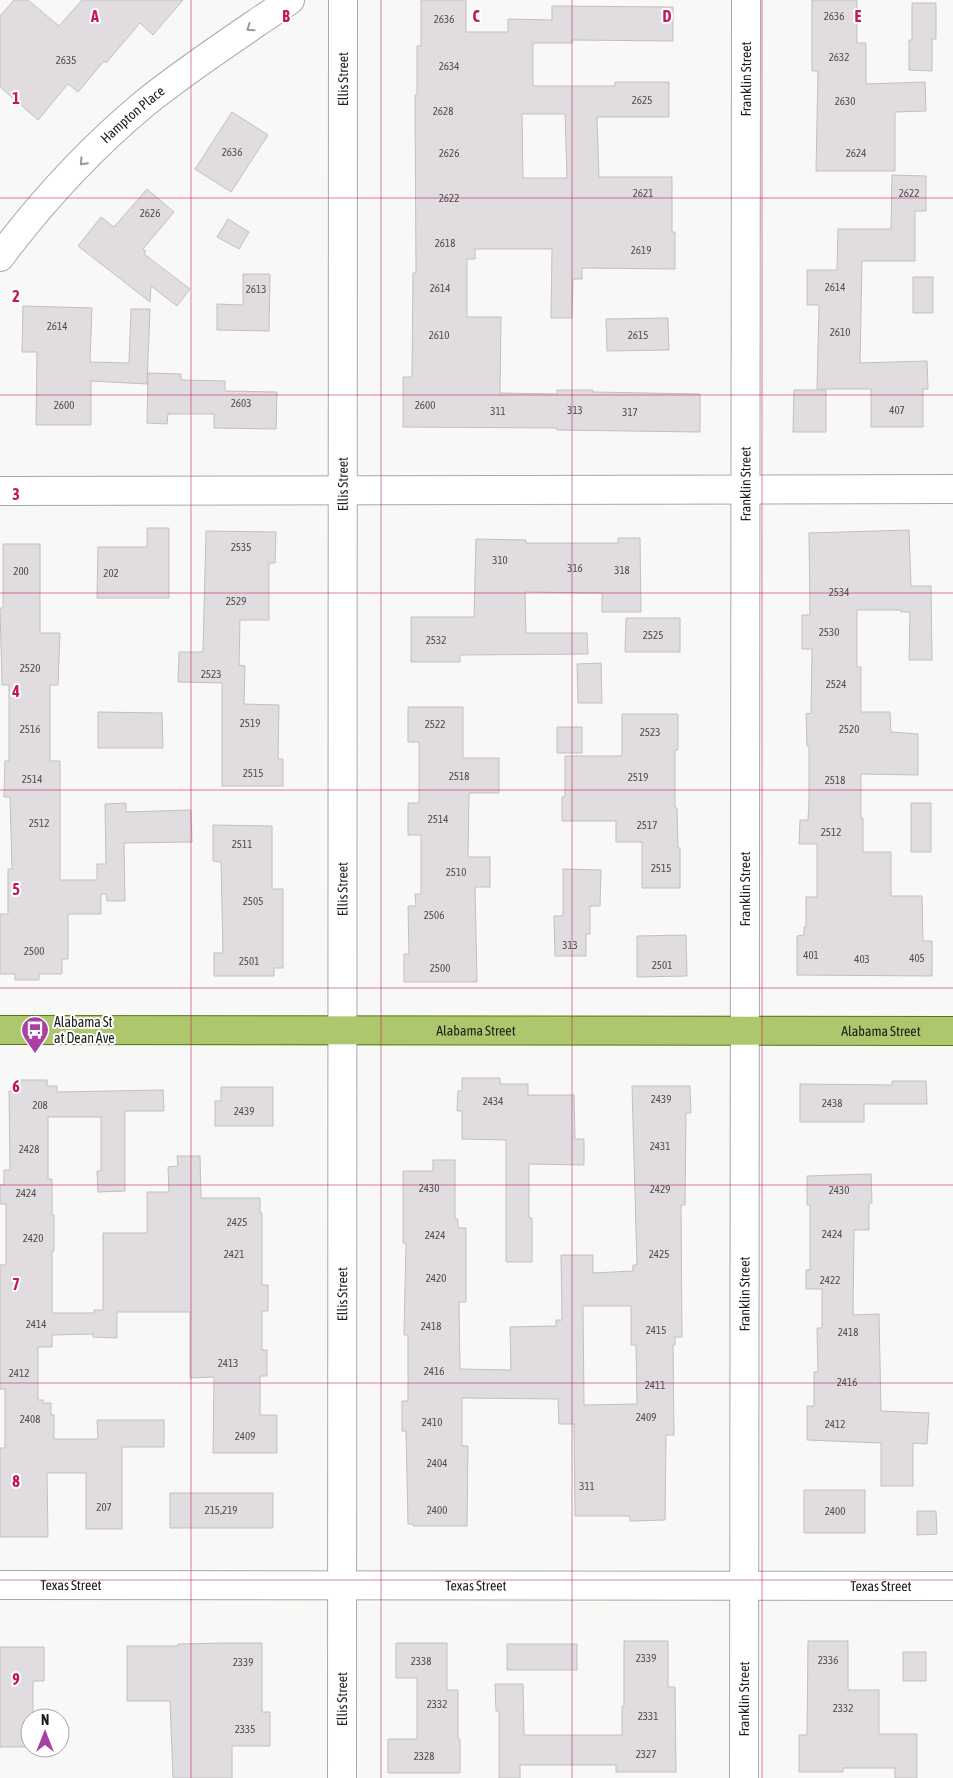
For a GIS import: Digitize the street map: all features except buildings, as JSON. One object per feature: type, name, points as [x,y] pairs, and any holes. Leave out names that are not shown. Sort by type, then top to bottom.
[{"type":"main road","name":"Alabama Street","points":[[0,1030],[953,1031]]},
{"type":"street","name":"Hampton Place","points":[[0,257],[20,230],[101,143],[145,104],[187,72],[290,0]]},
{"type":"street","name":"Ellis Street","points":[[342,1778],[343,0]]},
{"type":"street","name":"Franklin Street","points":[[744,1778],[746,0]]},
{"type":"street","points":[[0,491],[953,489]]},
{"type":"street","name":"Texas Street","points":[[0,1585],[953,1586]]},
{"type":"place","name":"Alabama St at Dean Ave","points":[[35,1054]]}]
